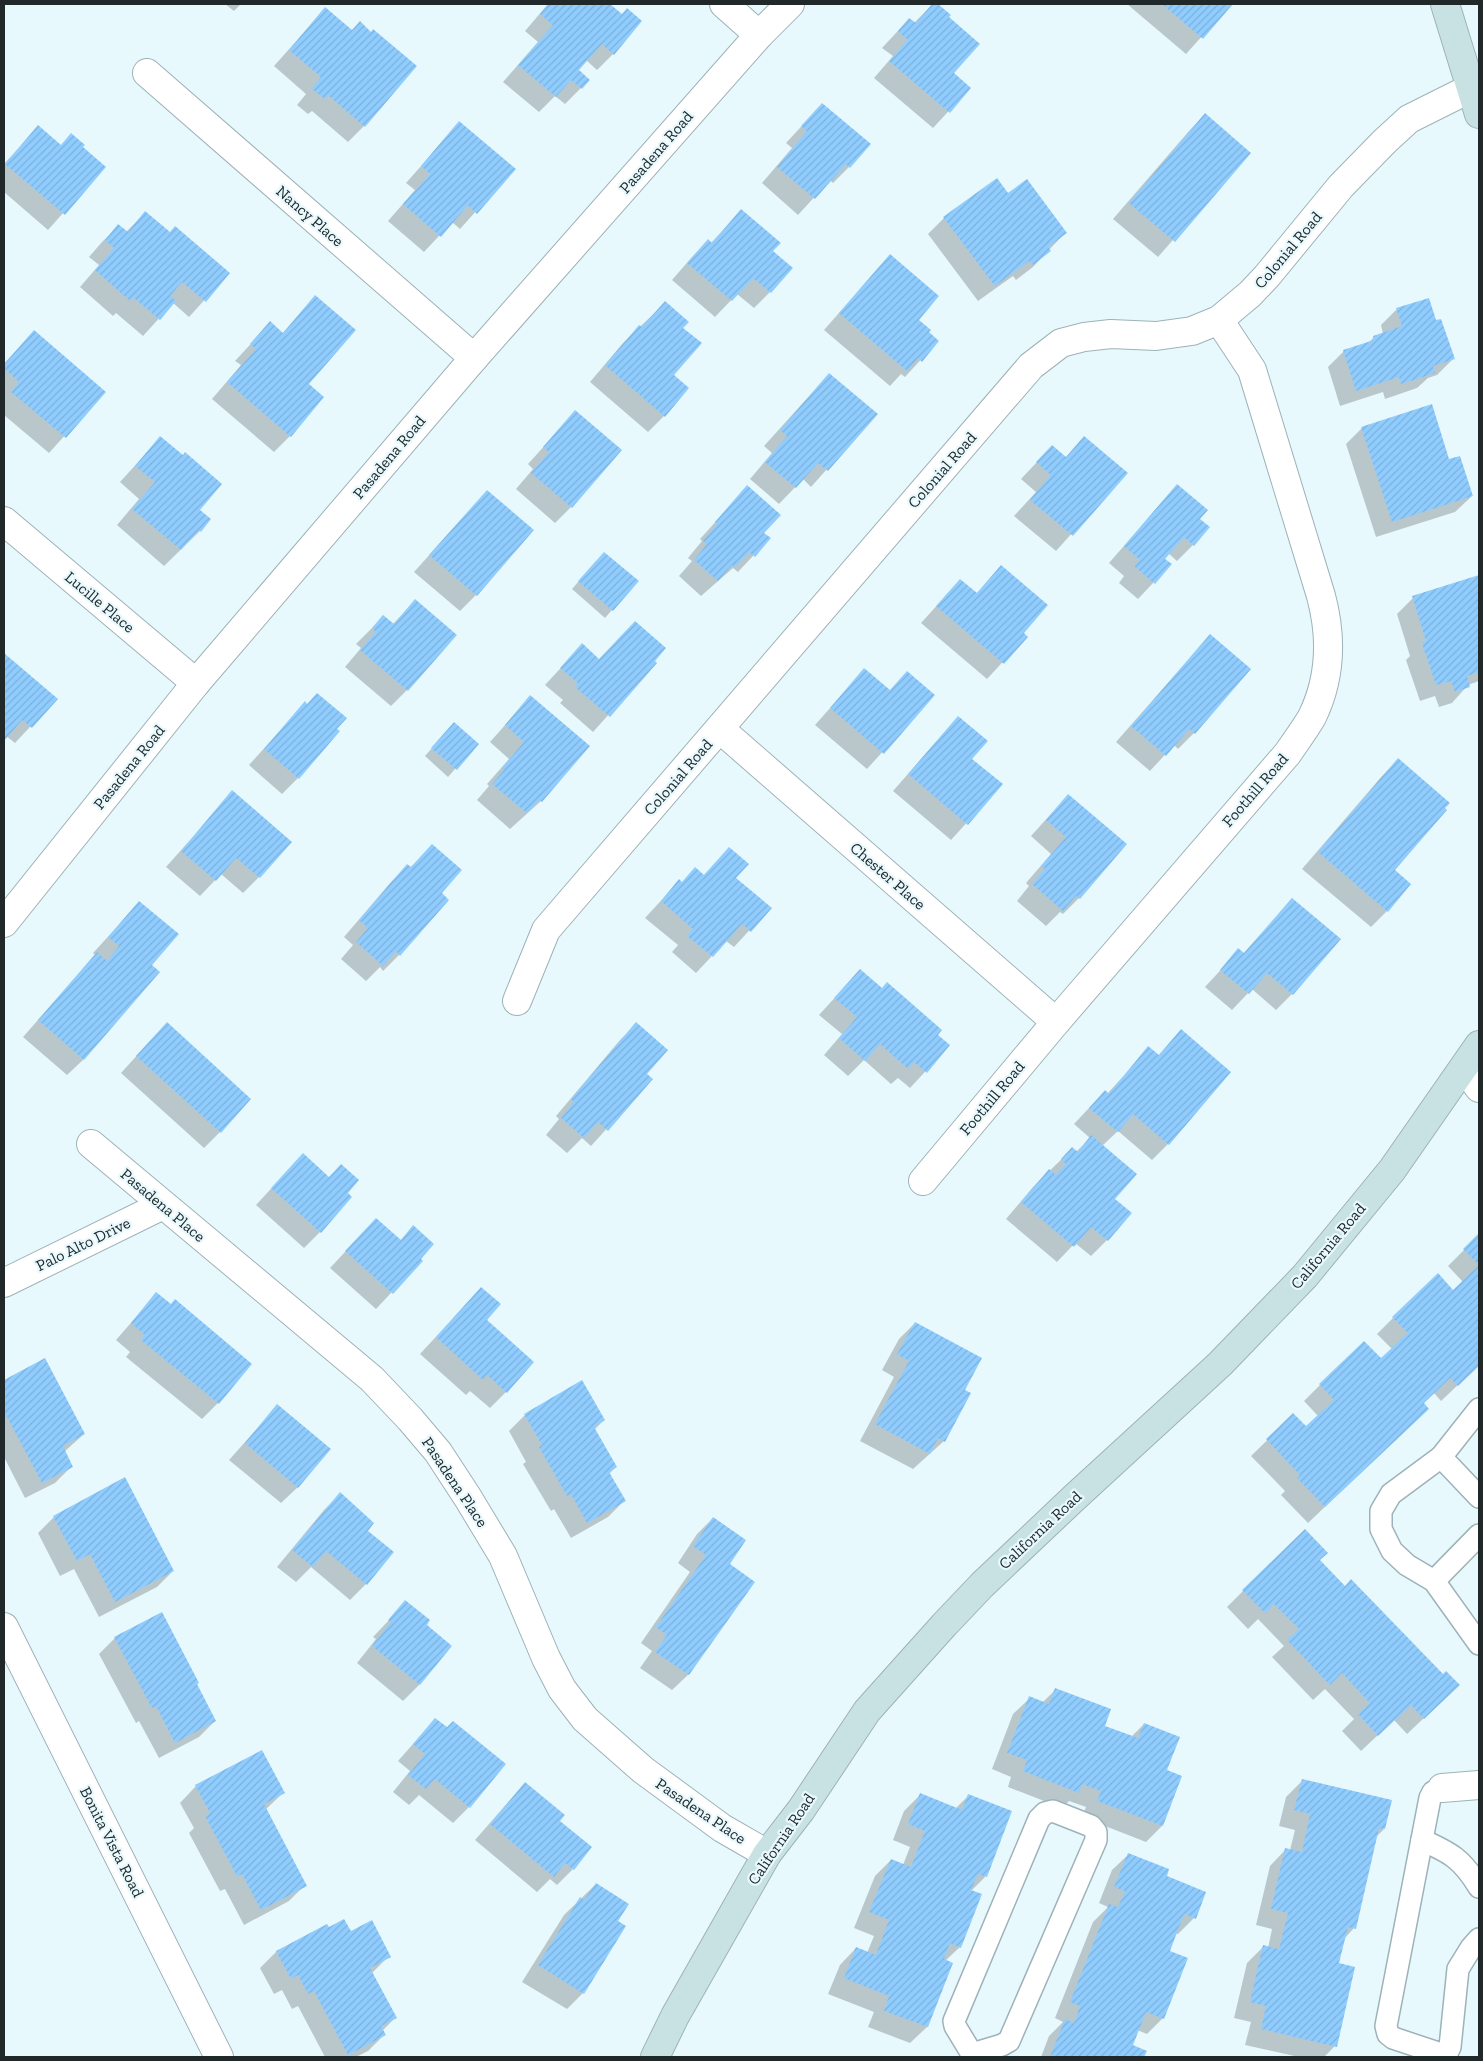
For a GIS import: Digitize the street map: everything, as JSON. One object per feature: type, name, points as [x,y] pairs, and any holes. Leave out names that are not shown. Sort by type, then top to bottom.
[{"type":"main road","points":[[1445,4],[1479,114]]},
{"type":"main road","name":"California Road","points":[[655,2057],[674,2016],[767,1854],[801,1810],[867,1711],[944,1624],[982,1585],[1220,1364],[1304,1276],[1392,1170],[1474,1078],[1479,1045]]},
{"type":"street","points":[[724,4],[759,35]]},
{"type":"street","name":"Pasadena Road","points":[[4,923],[196,683],[474,358],[759,35],[790,4]]},
{"type":"street","name":"Nancy Place","points":[[147,73],[474,358]]},
{"type":"street","name":"Colonial Road","points":[[518,1001],[546,930],[1031,366],[1061,343],[1084,337],[1111,334],[1156,336],[1192,331],[1218,320],[1267,276],[1341,186],[1391,135],[1409,119],[1471,88]]},
{"type":"street","name":"Foothill Road","points":[[923,1182],[1056,1022],[1288,753],[1311,717],[1323,690],[1329,659],[1326,614],[1321,596],[1252,370],[1218,320]]},
{"type":"street","name":"Lucille Place","points":[[4,521],[196,683]]},
{"type":"street","name":"Chester Place","points":[[720,729],[1056,1022]]},
{"type":"street","name":"Pasadena Place","points":[[91,1144],[372,1379],[410,1418],[438,1452],[503,1556],[550,1665],[562,1688],[585,1719],[643,1770],[722,1828],[767,1854]]},
{"type":"street","name":"Palo Alto Drive","points":[[4,1283],[163,1205]]},
{"type":"street","name":"Bonita Vista Road","points":[[4,1627],[220,2057]]},
{"type":"street","points":[[1442,1788],[1479,1786]]},
{"type":"lane","points":[[1479,1409],[1442,1457],[1391,1494],[1381,1511],[1382,1529],[1392,1551],[1408,1565],[1434,1581],[1479,1644]]},
{"type":"lane","points":[[1442,1457],[1479,1496]]},
{"type":"lane","points":[[1434,1581],[1479,1535]]},
{"type":"lane","points":[[1442,1788],[1433,1792],[1430,1798],[1386,2026],[1388,2034],[1393,2038],[1441,2054],[1447,2053],[1450,2047],[1458,1969],[1479,1939]]},
{"type":"lane","points":[[1053,1811],[1091,1826],[1096,1832],[1096,1840],[1009,2041],[1002,2046],[971,2056],[954,2021],[1039,1819],[1046,1812],[1053,1811]]},
{"type":"lane","points":[[1422,1840],[1450,1853],[1468,1869],[1479,1887]]},
{"type":"building","points":[[548,4],[610,4],[622,14],[627,8],[642,21],[614,55],[602,44],[579,70],[590,80],[582,89],[571,80],[556,97],[518,65],[553,25],[540,14]]},
{"type":"building","points":[[932,4],[938,4],[951,15],[949,17],[980,44],[954,73],[971,88],[950,113],[889,61],[908,40],[898,31],[909,18],[916,23]]},
{"type":"building","points":[[1162,4],[1233,4],[1203,39]]},
{"type":"building","points":[[325,7],[352,30],[360,21],[371,32],[373,29],[417,66],[365,127],[328,95],[325,99],[312,89],[321,77],[289,50]]},
{"type":"building","points":[[822,103],[871,144],[850,168],[846,164],[815,199],[777,167],[807,131],[801,126]]},
{"type":"building","points":[[1205,113],[1251,153],[1175,242],[1129,203]]},
{"type":"building","points":[[459,121],[516,169],[477,214],[468,205],[441,237],[403,204],[430,174],[421,166]]},
{"type":"building","points":[[38,125],[61,145],[71,133],[85,145],[83,147],[106,167],[65,215],[5,164]]},
{"type":"building","points":[[997,178],[1008,193],[1027,179],[1067,233],[1048,247],[1051,251],[1033,265],[1029,261],[995,286],[943,217]]},
{"type":"building","points":[[741,209],[781,243],[773,251],[793,268],[771,293],[753,278],[732,301],[687,263],[708,239],[712,243]]},
{"type":"building","points":[[145,211],[170,232],[175,226],[230,273],[206,302],[182,282],[170,296],[176,301],[160,320],[133,297],[130,301],[95,270],[114,248],[105,240],[118,224],[128,232]]},
{"type":"building","points":[[890,254],[939,296],[919,320],[931,330],[929,332],[939,341],[922,362],[918,358],[907,371],[839,313]]},
{"type":"building","points":[[315,295],[356,330],[309,384],[324,397],[291,437],[227,382],[256,349],[250,344],[270,321],[283,333]]},
{"type":"building","points":[[1429,298],[1436,320],[1441,319],[1455,359],[1433,366],[1435,373],[1401,384],[1399,377],[1356,391],[1343,350],[1374,340],[1373,336],[1402,326],[1396,308]]},
{"type":"building","points":[[665,301],[689,322],[683,328],[702,343],[674,375],[689,388],[665,417],[605,365],[639,325],[642,327]]},
{"type":"building","points":[[34,330],[106,392],[66,438],[11,392],[19,382],[4,368],[4,364]]},
{"type":"building","points":[[829,373],[878,414],[828,471],[818,463],[796,488],[765,462],[787,436],[780,430]]},
{"type":"building","points":[[1432,404],[1449,459],[1460,456],[1473,496],[1392,522],[1361,427]]},
{"type":"building","points":[[575,410],[622,450],[572,508],[531,473],[549,452],[543,447]]},
{"type":"building","points":[[160,436],[183,455],[185,452],[222,484],[200,510],[211,519],[201,532],[199,530],[181,550],[132,509],[155,482],[135,466]]},
{"type":"building","points":[[1084,436],[1128,473],[1073,536],[1030,500],[1051,475],[1036,462],[1052,445],[1066,457]]},
{"type":"building","points":[[1177,484],[1208,510],[1200,519],[1210,527],[1194,546],[1184,537],[1165,559],[1172,564],[1155,584],[1134,566],[1140,560],[1124,546]]},
{"type":"building","points":[[747,485],[781,515],[764,533],[771,538],[755,557],[749,552],[734,568],[732,565],[718,581],[694,560],[707,544],[703,541],[717,524],[715,522]]},
{"type":"building","points":[[487,490],[534,530],[477,596],[429,555]]},
{"type":"building","points":[[604,552],[639,581],[613,611],[578,581]]},
{"type":"building","points":[[1001,565],[1048,605],[1024,633],[1028,637],[1004,664],[936,606],[960,579],[977,593]]},
{"type":"building","points":[[1479,575],[1479,672],[1467,676],[1470,687],[1455,692],[1451,681],[1436,685],[1422,643],[1426,641],[1412,596]]},
{"type":"building","points":[[415,599],[457,635],[408,691],[360,650],[376,632],[372,628],[383,615],[394,624]]},
{"type":"building","points":[[635,621],[666,648],[655,661],[657,663],[610,717],[575,687],[578,683],[560,668],[582,643],[599,659]]},
{"type":"building","points":[[1210,634],[1251,669],[1195,734],[1189,729],[1166,756],[1131,726]]},
{"type":"building","points":[[4,653],[58,699],[32,728],[22,720],[4,741]]},
{"type":"building","points":[[864,668],[890,690],[907,671],[935,695],[884,754],[830,708]]},
{"type":"building","points":[[317,693],[347,718],[337,729],[340,731],[299,779],[264,749],[305,701],[307,704]]},
{"type":"building","points":[[530,695],[590,746],[542,802],[539,800],[527,813],[492,784],[504,770],[502,768],[524,742],[505,725]]},
{"type":"building","points":[[958,716],[988,741],[972,759],[1003,784],[968,825],[908,774]]},
{"type":"building","points":[[454,722],[479,744],[457,770],[431,748]]},
{"type":"building","points":[[1398,758],[1450,803],[1445,808],[1447,810],[1395,870],[1411,884],[1388,912],[1318,852]]},
{"type":"building","points":[[232,790],[292,842],[260,878],[236,858],[216,881],[181,851]]},
{"type":"building","points":[[1068,794],[1127,844],[1080,899],[1076,896],[1063,911],[1032,884],[1045,869],[1041,866],[1066,837],[1046,820]]},
{"type":"building","points":[[432,844],[462,870],[442,893],[449,900],[400,956],[396,951],[383,966],[356,942],[368,928],[359,920],[407,864],[411,867]]},
{"type":"building","points":[[729,847],[749,864],[736,878],[772,908],[751,932],[742,924],[713,957],[687,936],[693,929],[661,901],[679,879],[682,882],[695,867],[704,875]]},
{"type":"building","points":[[1292,898],[1341,939],[1293,995],[1267,973],[1249,994],[1220,970],[1238,948],[1244,953]]},
{"type":"building","points":[[139,901],[179,934],[152,965],[160,972],[84,1060],[38,1020],[97,952],[107,961],[119,946],[108,937]]},
{"type":"building","points":[[860,969],[882,988],[887,982],[942,1030],[938,1035],[950,1045],[927,1073],[914,1062],[908,1069],[880,1044],[865,1061],[839,1038],[857,1017],[834,998]]},
{"type":"building","points":[[167,1022],[251,1099],[221,1133],[136,1056]]},
{"type":"building","points":[[636,1022],[668,1050],[647,1074],[653,1079],[608,1131],[598,1122],[584,1138],[561,1118],[574,1102],[571,1099]]},
{"type":"building","points":[[1181,1029],[1231,1072],[1169,1145],[1133,1114],[1118,1132],[1089,1108],[1105,1090],[1109,1094],[1148,1046],[1159,1055]]},
{"type":"building","points":[[1091,1135],[1137,1174],[1115,1199],[1132,1213],[1108,1241],[1091,1227],[1074,1247],[1021,1202],[1049,1169],[1056,1175],[1066,1164],[1061,1159],[1072,1147],[1078,1152]]},
{"type":"building","points":[[303,1153],[329,1177],[341,1164],[359,1180],[348,1193],[352,1197],[321,1233],[271,1188]]},
{"type":"building","points":[[376,1218],[401,1240],[413,1225],[434,1244],[421,1259],[423,1261],[393,1294],[345,1251]]},
{"type":"building","points":[[1479,1233],[1479,1265],[1463,1249]]},
{"type":"building","points":[[1479,1265],[1479,1366],[1458,1386],[1450,1378],[1424,1403],[1429,1409],[1325,1507],[1297,1478],[1300,1475],[1266,1439],[1293,1413],[1306,1426],[1334,1400],[1319,1384],[1364,1341],[1381,1358],[1408,1333],[1392,1317],[1438,1273],[1453,1290]]},
{"type":"building","points":[[481,1287],[501,1304],[487,1320],[534,1362],[507,1393],[487,1375],[483,1380],[436,1337]]},
{"type":"building","points":[[156,1292],[171,1304],[175,1299],[252,1364],[219,1404],[141,1340],[145,1335],[131,1323]]},
{"type":"building","points":[[915,1322],[982,1358],[965,1390],[971,1393],[945,1442],[938,1438],[930,1454],[875,1424],[909,1361],[897,1354]]},
{"type":"building","points":[[45,1358],[85,1434],[63,1446],[73,1467],[42,1483],[4,1411],[4,1380]]},
{"type":"building","points":[[582,1380],[605,1420],[594,1427],[617,1467],[609,1472],[626,1501],[587,1523],[571,1494],[567,1496],[539,1447],[542,1445],[524,1414]]},
{"type":"building","points":[[277,1404],[331,1449],[298,1488],[245,1443]]},
{"type":"building","points":[[125,1477],[174,1571],[115,1602],[90,1554],[77,1561],[53,1516]]},
{"type":"building","points":[[340,1492],[374,1523],[368,1531],[394,1552],[367,1585],[326,1551],[313,1567],[292,1550]]},
{"type":"building","points":[[713,1517],[746,1540],[730,1564],[755,1582],[689,1675],[655,1652],[667,1635],[656,1627],[706,1555],[693,1546]]},
{"type":"building","points":[[1305,1529],[1328,1553],[1320,1560],[1345,1586],[1351,1579],[1443,1674],[1446,1671],[1460,1685],[1424,1719],[1411,1705],[1378,1736],[1358,1714],[1370,1703],[1342,1673],[1330,1685],[1287,1640],[1299,1629],[1274,1604],[1265,1613],[1242,1590]]},
{"type":"building","points":[[405,1600],[430,1620],[427,1625],[452,1646],[420,1685],[372,1646],[391,1622],[388,1620]]},
{"type":"building","points":[[162,1612],[199,1683],[197,1684],[216,1721],[175,1743],[156,1706],[152,1708],[114,1637]]},
{"type":"building","points":[[1055,1688],[1111,1709],[1105,1726],[1138,1738],[1144,1723],[1180,1737],[1167,1770],[1182,1776],[1163,1826],[1097,1801],[1101,1791],[1082,1784],[1079,1793],[1023,1771],[1027,1760],[1007,1753],[1029,1696],[1049,1704]]},
{"type":"building","points":[[435,1718],[447,1727],[453,1721],[506,1764],[470,1808],[435,1779],[426,1789],[408,1775],[425,1754],[413,1744]]},
{"type":"building","points":[[262,1750],[285,1793],[264,1804],[307,1886],[261,1910],[242,1874],[237,1876],[205,1816],[210,1813],[195,1785]]},
{"type":"building","points":[[1302,1779],[1392,1800],[1385,1829],[1379,1828],[1356,1929],[1348,1927],[1339,1963],[1355,1967],[1337,2047],[1261,2029],[1266,2006],[1250,2002],[1263,1945],[1279,1949],[1288,1913],[1271,1909],[1285,1848],[1302,1852],[1310,1814],[1294,1810]]},
{"type":"building","points":[[525,1782],[565,1815],[560,1821],[592,1847],[574,1870],[565,1863],[554,1877],[490,1824]]},
{"type":"building","points":[[920,1793],[962,1810],[968,1794],[1012,1811],[987,1877],[978,1874],[971,1890],[982,1894],[961,1948],[950,1943],[944,1959],[953,1963],[928,2027],[884,2011],[889,1996],[844,1978],[856,1947],[876,1955],[889,1920],[869,1912],[891,1859],[911,1867],[925,1831],[908,1824]]},
{"type":"building","points":[[1128,1853],[1169,1869],[1167,1876],[1206,1892],[1196,1919],[1184,1914],[1170,1951],[1188,1958],[1164,2019],[1146,2012],[1133,2045],[1147,2051],[1144,2057],[1050,2057],[1065,2019],[1074,2023],[1080,2006],[1070,2002],[1109,1904],[1118,1907],[1125,1891],[1114,1887]]},
{"type":"building","points":[[596,1883],[629,1904],[618,1921],[626,1926],[584,1994],[538,1965],[580,1897],[584,1900]]},
{"type":"building","points":[[344,1919],[351,1931],[372,1920],[391,1957],[370,1968],[397,2018],[381,2026],[386,2035],[348,2055],[314,1991],[308,1994],[298,1975],[291,1979],[276,1951],[327,1924],[329,1927]]}]
